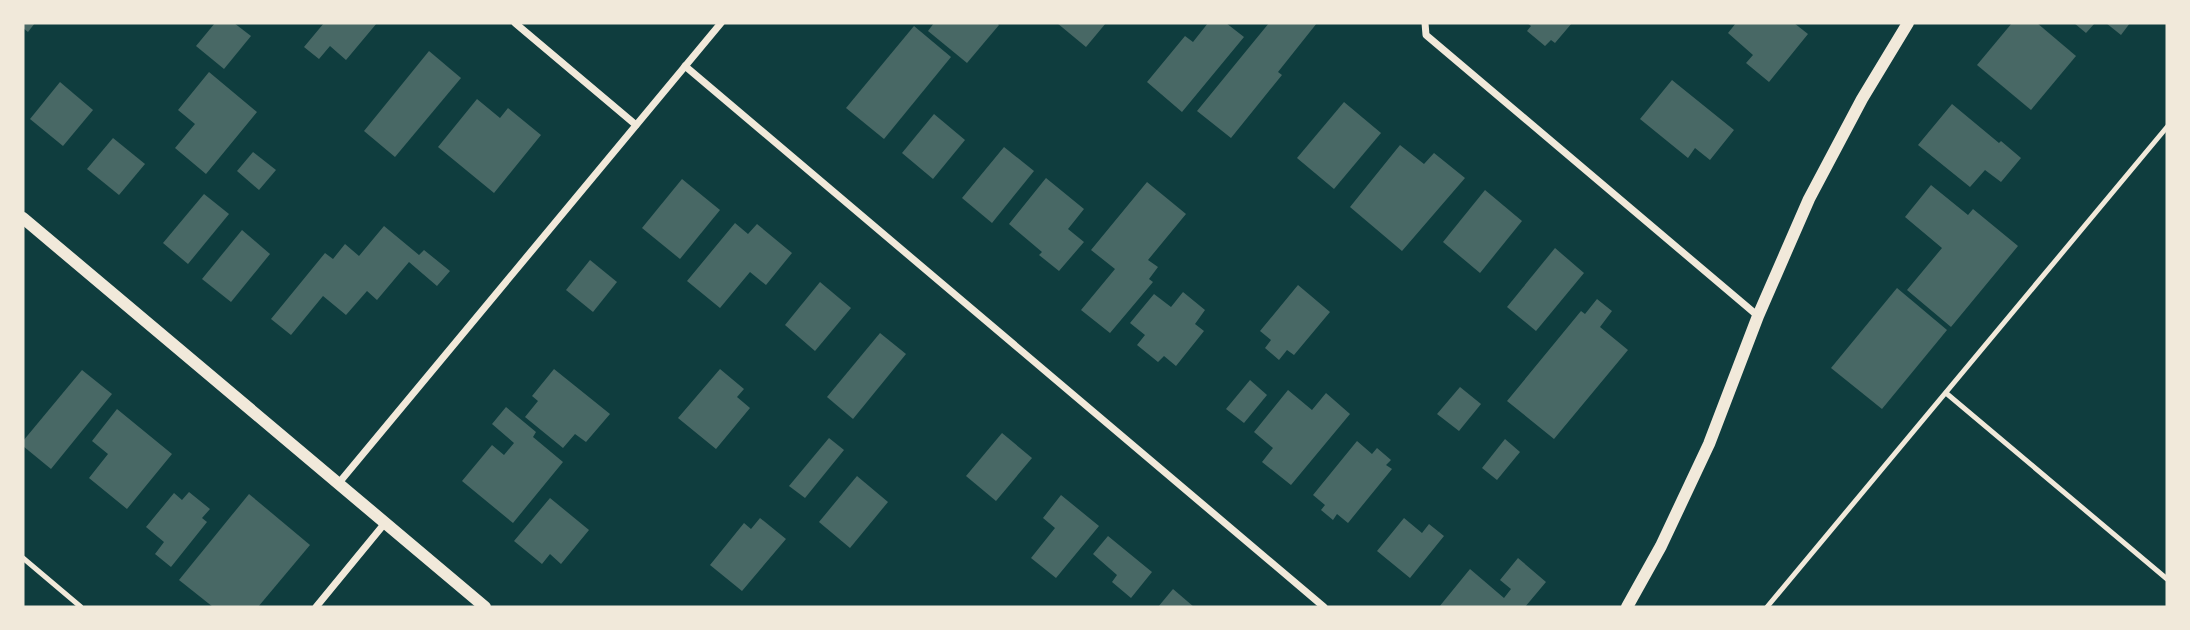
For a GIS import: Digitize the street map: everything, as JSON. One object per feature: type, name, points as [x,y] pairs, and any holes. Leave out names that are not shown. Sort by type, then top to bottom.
[{"type":"street","points":[[515,23],[636,125]]},
{"type":"street","points":[[338,484],[721,23]]},
{"type":"street","points":[[1425,23],[1426,35],[1758,316]]},
{"type":"street","points":[[1627,607],[1661,546],[1709,444],[1758,316],[1809,199],[1862,99],[1908,23]]},
{"type":"street","points":[[685,66],[1324,607]]},
{"type":"street","points":[[23,218],[485,607]]},
{"type":"street","points":[[316,607],[385,523]]},
{"type":"lane","points":[[1767,607],[2167,127]]},
{"type":"lane","points":[[1946,393],[2167,579]]},
{"type":"lane","points":[[23,558],[81,607]]},
{"type":"building","points":[[23,23],[35,23],[28,32],[23,28]]},
{"type":"building","points":[[215,23],[234,23],[251,36],[224,69],[196,46]]},
{"type":"building","points":[[324,23],[377,23],[346,60],[330,46],[319,59],[304,47]]},
{"type":"building","points":[[934,23],[999,25],[967,63],[928,31]]},
{"type":"building","points":[[1057,23],[1106,23],[1086,47]]},
{"type":"building","points":[[1208,23],[1226,23],[1244,37],[1182,112],[1147,82],[1185,36],[1193,42]]},
{"type":"building","points":[[1269,23],[1317,23],[1278,72],[1282,75],[1231,138],[1197,111]]},
{"type":"building","points":[[1527,23],[1572,23],[1555,43],[1551,40],[1545,46],[1527,31],[1531,26]]},
{"type":"building","points":[[1736,23],[1794,23],[1808,34],[1769,82],[1746,63],[1753,55],[1728,33]]},
{"type":"building","points":[[2012,23],[2037,23],[2076,56],[2031,110],[1977,65]]},
{"type":"building","points":[[2074,23],[2095,23],[2086,33]]},
{"type":"building","points":[[2106,23],[2130,23],[2121,35]]},
{"type":"building","points":[[914,26],[951,57],[884,139],[846,108]]},
{"type":"building","points":[[429,51],[461,78],[395,157],[364,131]]},
{"type":"building","points":[[209,72],[257,112],[206,174],[175,148],[195,124],[178,110]]},
{"type":"building","points":[[1672,80],[1734,130],[1710,160],[1695,148],[1688,158],[1640,119]]},
{"type":"building","points":[[60,82],[93,110],[63,146],[30,119]]},
{"type":"building","points":[[477,99],[500,118],[508,108],[541,135],[494,193],[438,147]]},
{"type":"building","points":[[1344,102],[1381,133],[1334,189],[1297,158]]},
{"type":"building","points":[[1952,104],[2021,158],[2001,182],[1985,170],[1970,187],[1918,145]]},
{"type":"building","points":[[934,114],[965,140],[933,179],[902,153]]},
{"type":"building","points":[[113,138],[145,164],[119,195],[87,169]]},
{"type":"building","points":[[1400,145],[1424,164],[1434,153],[1465,178],[1402,251],[1350,207]]},
{"type":"building","points":[[1004,147],[1034,171],[992,223],[962,198]]},
{"type":"building","points":[[253,152],[276,170],[259,190],[237,171]]},
{"type":"building","points":[[1046,178],[1084,209],[1068,229],[1084,242],[1059,271],[1039,255],[1042,252],[1009,224]]},
{"type":"building","points":[[682,179],[720,210],[680,259],[642,228]]},
{"type":"building","points":[[1147,182],[1186,214],[1148,260],[1158,267],[1149,279],[1153,282],[1110,333],[1081,310],[1115,269],[1091,250]]},
{"type":"building","points":[[1931,185],[1968,215],[1973,209],[2018,246],[1951,327],[1907,290],[1942,248],[1905,217]]},
{"type":"building","points":[[1485,190],[1522,221],[1480,273],[1443,242]]},
{"type":"building","points":[[204,194],[229,214],[188,264],[163,243]]},
{"type":"building","points":[[735,223],[748,234],[757,224],[792,253],[766,285],[750,272],[720,308],[687,281]]},
{"type":"building","points":[[384,226],[419,255],[424,250],[450,271],[437,286],[409,262],[377,300],[367,291],[346,315],[323,296],[291,335],[271,319],[325,253],[333,259],[345,244],[359,256]]},
{"type":"building","points":[[242,230],[270,254],[231,302],[202,279]]},
{"type":"building","points":[[1555,248],[1584,273],[1536,331],[1507,307]]},
{"type":"building","points":[[590,260],[617,282],[593,312],[566,290]]},
{"type":"building","points":[[820,282],[851,308],[815,351],[785,325]]},
{"type":"building","points":[[1298,285],[1330,312],[1294,355],[1287,350],[1279,360],[1265,348],[1271,340],[1260,331]]},
{"type":"building","points":[[1897,288],[1947,330],[1882,409],[1831,368]]},
{"type":"building","points":[[1183,292],[1205,310],[1195,324],[1204,331],[1176,366],[1164,356],[1158,362],[1137,345],[1145,335],[1130,323],[1154,294],[1171,307]]},
{"type":"building","points":[[1597,299],[1612,311],[1600,327],[1628,350],[1554,439],[1507,401],[1581,311],[1585,314]]},
{"type":"building","points":[[880,333],[906,354],[853,419],[827,397]]},
{"type":"building","points":[[554,369],[610,414],[586,442],[575,434],[563,448],[525,417],[538,401],[532,396]]},
{"type":"building","points":[[720,369],[744,389],[737,397],[750,408],[716,449],[678,418]]},
{"type":"building","points":[[82,370],[112,394],[51,469],[23,446],[23,441]]},
{"type":"building","points":[[1250,380],[1267,395],[1244,423],[1226,409]]},
{"type":"building","points":[[1460,387],[1481,404],[1459,431],[1437,414]]},
{"type":"building","points":[[1288,390],[1312,410],[1326,393],[1350,414],[1291,485],[1262,462],[1273,448],[1254,432]]},
{"type":"building","points":[[506,407],[536,432],[533,437],[563,462],[513,523],[462,481],[492,445],[504,455],[514,443],[492,424]]},
{"type":"building","points":[[117,409],[172,454],[127,509],[89,478],[108,454],[92,441]]},
{"type":"building","points":[[1002,433],[1032,458],[996,501],[966,476]]},
{"type":"building","points":[[829,438],[844,450],[805,498],[789,486]]},
{"type":"building","points":[[1505,439],[1520,452],[1497,480],[1482,468]]},
{"type":"building","points":[[1357,441],[1372,454],[1377,448],[1391,460],[1386,465],[1392,469],[1348,523],[1337,514],[1333,520],[1321,510],[1325,505],[1313,495]]},
{"type":"building","points":[[857,476],[888,502],[850,548],[819,522]]},
{"type":"building","points":[[189,492],[210,509],[202,518],[207,522],[171,567],[155,554],[164,542],[146,527],[174,493],[182,500]]},
{"type":"building","points":[[249,494],[310,545],[258,607],[213,607],[179,580]]},
{"type":"building","points":[[1061,495],[1099,526],[1056,578],[1031,558],[1055,528],[1043,518]]},
{"type":"building","points":[[550,498],[589,530],[561,564],[550,554],[542,564],[514,541]]},
{"type":"building","points":[[760,518],[786,539],[742,591],[710,565],[744,523],[751,529]]},
{"type":"building","points":[[1404,518],[1422,533],[1429,524],[1444,536],[1410,578],[1377,551]]},
{"type":"building","points":[[1108,536],[1152,572],[1131,598],[1112,582],[1117,575],[1093,554]]},
{"type":"building","points":[[1518,558],[1546,582],[1525,607],[1439,607],[1470,569],[1504,598],[1511,589],[1500,580]]},
{"type":"building","points":[[1173,589],[1194,607],[1158,607]]}]
